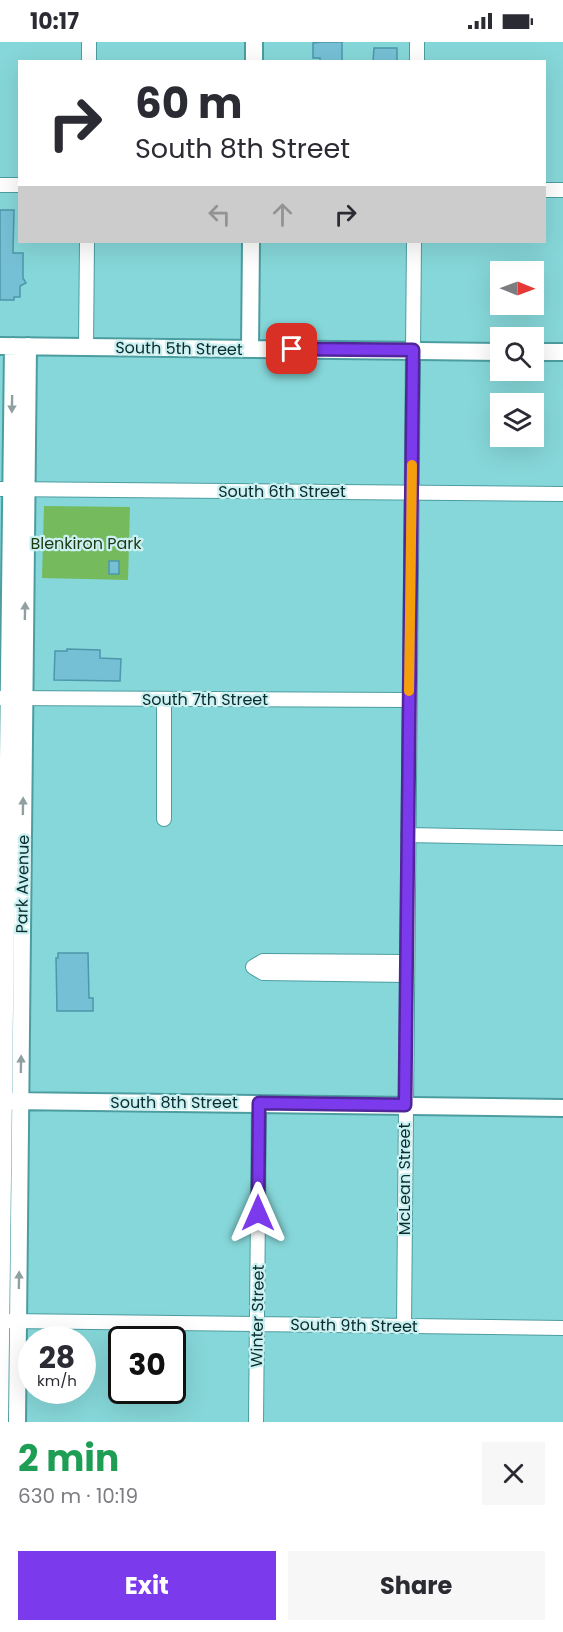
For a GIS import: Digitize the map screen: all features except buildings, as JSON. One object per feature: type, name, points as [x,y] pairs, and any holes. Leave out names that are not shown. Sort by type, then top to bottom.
[{"type":"street","points":[[89,42],[89,60]]},
{"type":"street","points":[[254,42],[254,60]]},
{"type":"street","points":[[417,42],[417,60]]},
{"type":"street","points":[[0,185],[18,185]]},
{"type":"street","points":[[546,190],[563,190]]},
{"type":"street","points":[[86,347],[87,243]]},
{"type":"street","points":[[250,349],[251,243]]},
{"type":"street","name":"McLean Street","points":[[404,1325],[414,243]]},
{"type":"street","name":"South 5th Street","points":[[14,346],[490,351]]},
{"type":"street","name":"Park Avenue","points":[[0,1422],[7,1321],[14,346]]},
{"type":"street","points":[[544,352],[563,352]]},
{"type":"street","name":"South 6th Street","points":[[12,489],[563,494]]},
{"type":"street","name":"South 7th Street","points":[[11,698],[409,700]]},
{"type":"street","points":[[164,699],[164,819]]},
{"type":"street","points":[[408,835],[563,838]]},
{"type":"street","points":[[263,961],[407,969],[263,973],[252,967],[263,961]]},
{"type":"street","name":"South 8th Street","points":[[8,1101],[563,1107]]},
{"type":"street","name":"Winter Street","points":[[256,1422],[259,1103]]},
{"type":"street","name":"Park Avenue","points":[[7,1321],[17,1422]]},
{"type":"street","name":"South 9th Street","points":[[7,1321],[563,1328]]},
{"type":"green space","name":"Blenkiron Park","points":[[44,506],[130,507],[128,580],[42,578]]},
{"type":"slow traffic","points":[[409,691],[412,465]]},
{"type":"route","points":[[258,1213],[259,1103],[405,1105],[413,350],[292,349]]}]
